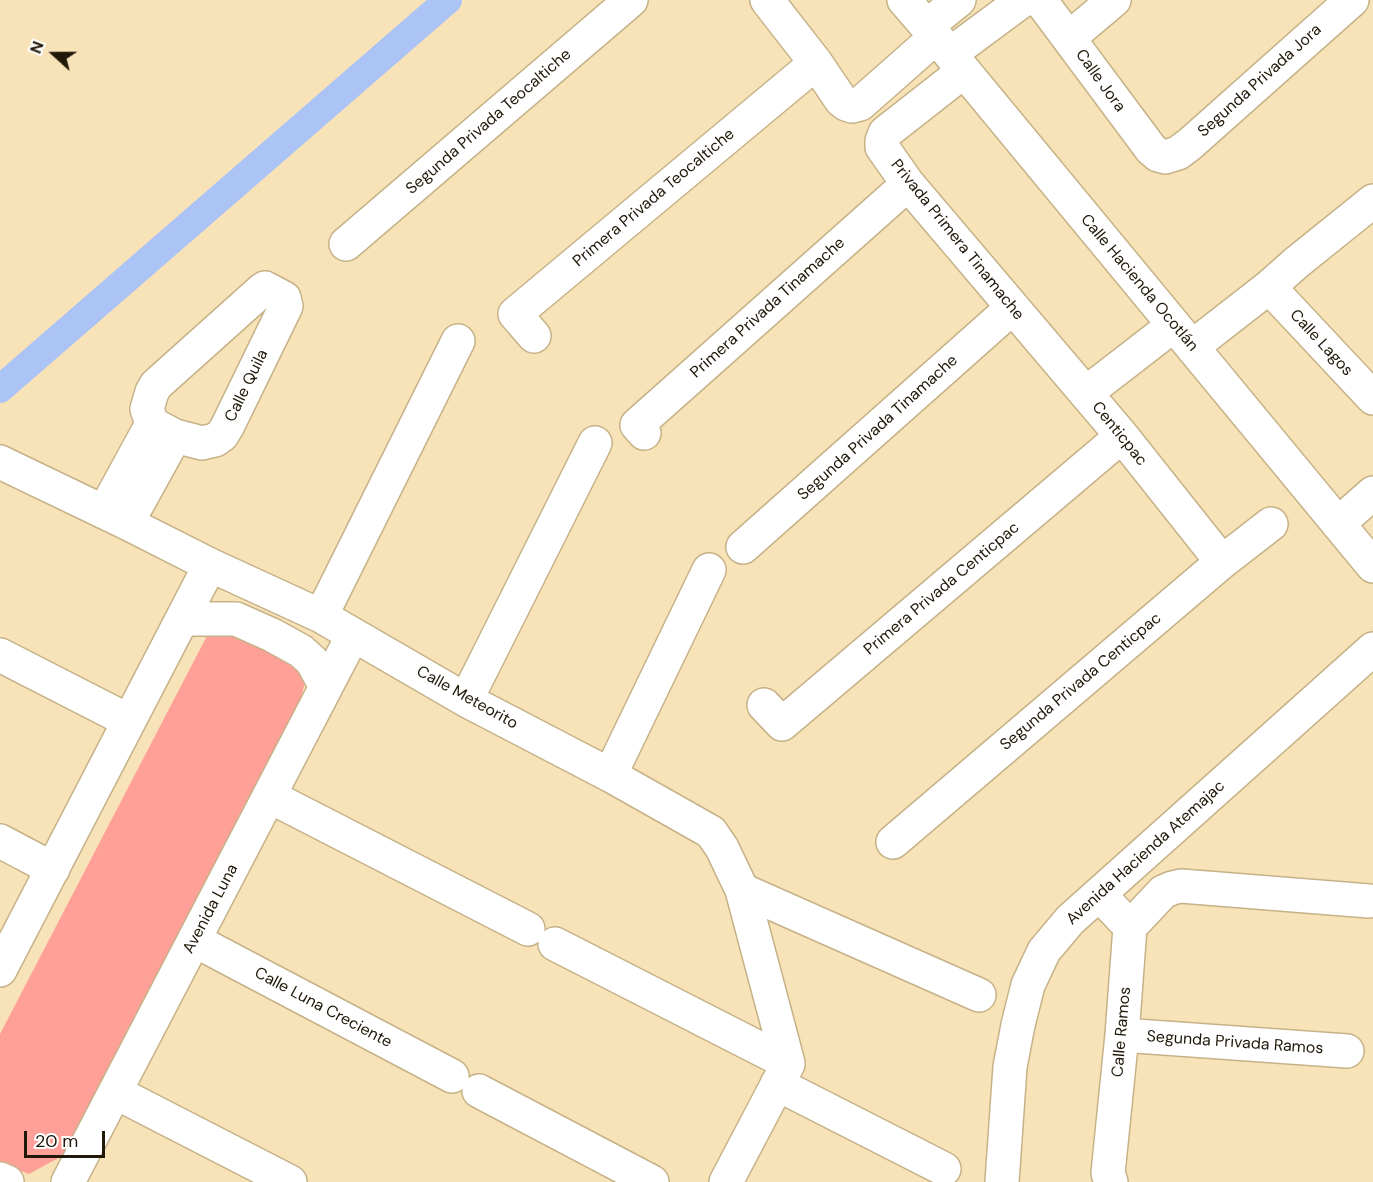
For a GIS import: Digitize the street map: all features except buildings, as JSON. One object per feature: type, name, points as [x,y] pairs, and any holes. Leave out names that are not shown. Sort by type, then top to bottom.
[{"type":"street","name":"Segunda Privada Teocaltiche","points":[[346,244],[631,0]]},
{"type":"street","points":[[767,0],[816,63],[841,100],[852,106],[860,104],[944,47],[1023,0]]},
{"type":"street","name":"Calle Hacienda Ocotlán","points":[[904,0],[1373,566]]},
{"type":"street","points":[[944,47],[959,0]]},
{"type":"street","name":"Calle Jora","points":[[1038,0],[1044,4],[1151,149],[1165,157]]},
{"type":"street","points":[[1069,38],[1114,0]]},
{"type":"street","name":"Segunda Privada Jora","points":[[1165,157],[1178,153],[1190,144],[1352,0]]},
{"type":"street","name":"Privada Primera Tinamache","points":[[944,47],[883,136],[882,147],[908,184],[1086,393]]},
{"type":"street","name":"Primera Privada Teocaltiche","points":[[534,336],[515,314],[816,63]]},
{"type":"street","name":"Primera Privada Tinamache","points":[[644,433],[637,425],[908,184]]},
{"type":"street","name":"Centicpac","points":[[1222,562],[1086,393],[1269,287],[1373,201]]},
{"type":"street","name":"Calle Lagos","points":[[1269,287],[1373,398]]},
{"type":"street","name":"Calle Quila","points":[[267,289],[282,296],[286,306],[222,435],[215,440],[202,443],[164,430],[147,410],[148,400],[156,386],[262,290],[267,289]]},
{"type":"street","name":"Segunda Privada Tinamache","points":[[743,547],[1012,308]]},
{"type":"street","points":[[321,616],[458,341]]},
{"type":"street","points":[[116,517],[164,430]]},
{"type":"street","name":"Primera Privada Centicpac","points":[[764,705],[782,724],[1122,436]]},
{"type":"street","points":[[466,699],[595,443]]},
{"type":"street","name":"Calle Meteorito","points":[[0,462],[210,565],[321,616],[466,699],[610,775],[711,832],[723,848],[742,890],[783,1073]]},
{"type":"street","points":[[1338,524],[1373,493]]},
{"type":"street","name":"Segunda Privada Centicpac","points":[[893,842],[1222,562],[1271,524]]},
{"type":"street","points":[[0,970],[210,565]]},
{"type":"street","points":[[610,775],[709,570]]},
{"type":"street","points":[[183,619],[236,619],[272,635],[307,656],[326,687]]},
{"type":"street","name":"Avenida Luna","points":[[68,1182],[353,635]]},
{"type":"street","name":"Avenida Hacienda Atemajac","points":[[1002,1182],[1010,1067],[1028,985],[1044,951],[1070,920],[1373,649]]},
{"type":"street","points":[[0,655],[129,722]]},
{"type":"street","points":[[269,796],[541,937],[783,1073],[944,1169]]},
{"type":"street","points":[[0,841],[53,869]]},
{"type":"street","points":[[1099,894],[1130,927],[1163,892],[1181,886],[1370,901]]},
{"type":"street","points":[[742,890],[979,995]]},
{"type":"street","name":"Calle Ramos","points":[[1111,1182],[1108,1173],[1130,927]]},
{"type":"street","name":"Calle Luna Creciente","points":[[194,940],[652,1182]]},
{"type":"street","name":"Segunda Privada Ramos","points":[[1122,1035],[1359,1052]]},
{"type":"street","points":[[726,1182],[783,1073]]},
{"type":"street","points":[[115,1092],[290,1182]]},
{"type":"street","points":[[0,1179],[7,1182]]},
{"type":"shaded area","points":[[237,630],[288,654],[305,682],[299,707],[64,1155],[29,1174],[0,1163],[0,1034],[209,632]]},
{"type":"waterway","points":[[0,389],[448,0]]}]
